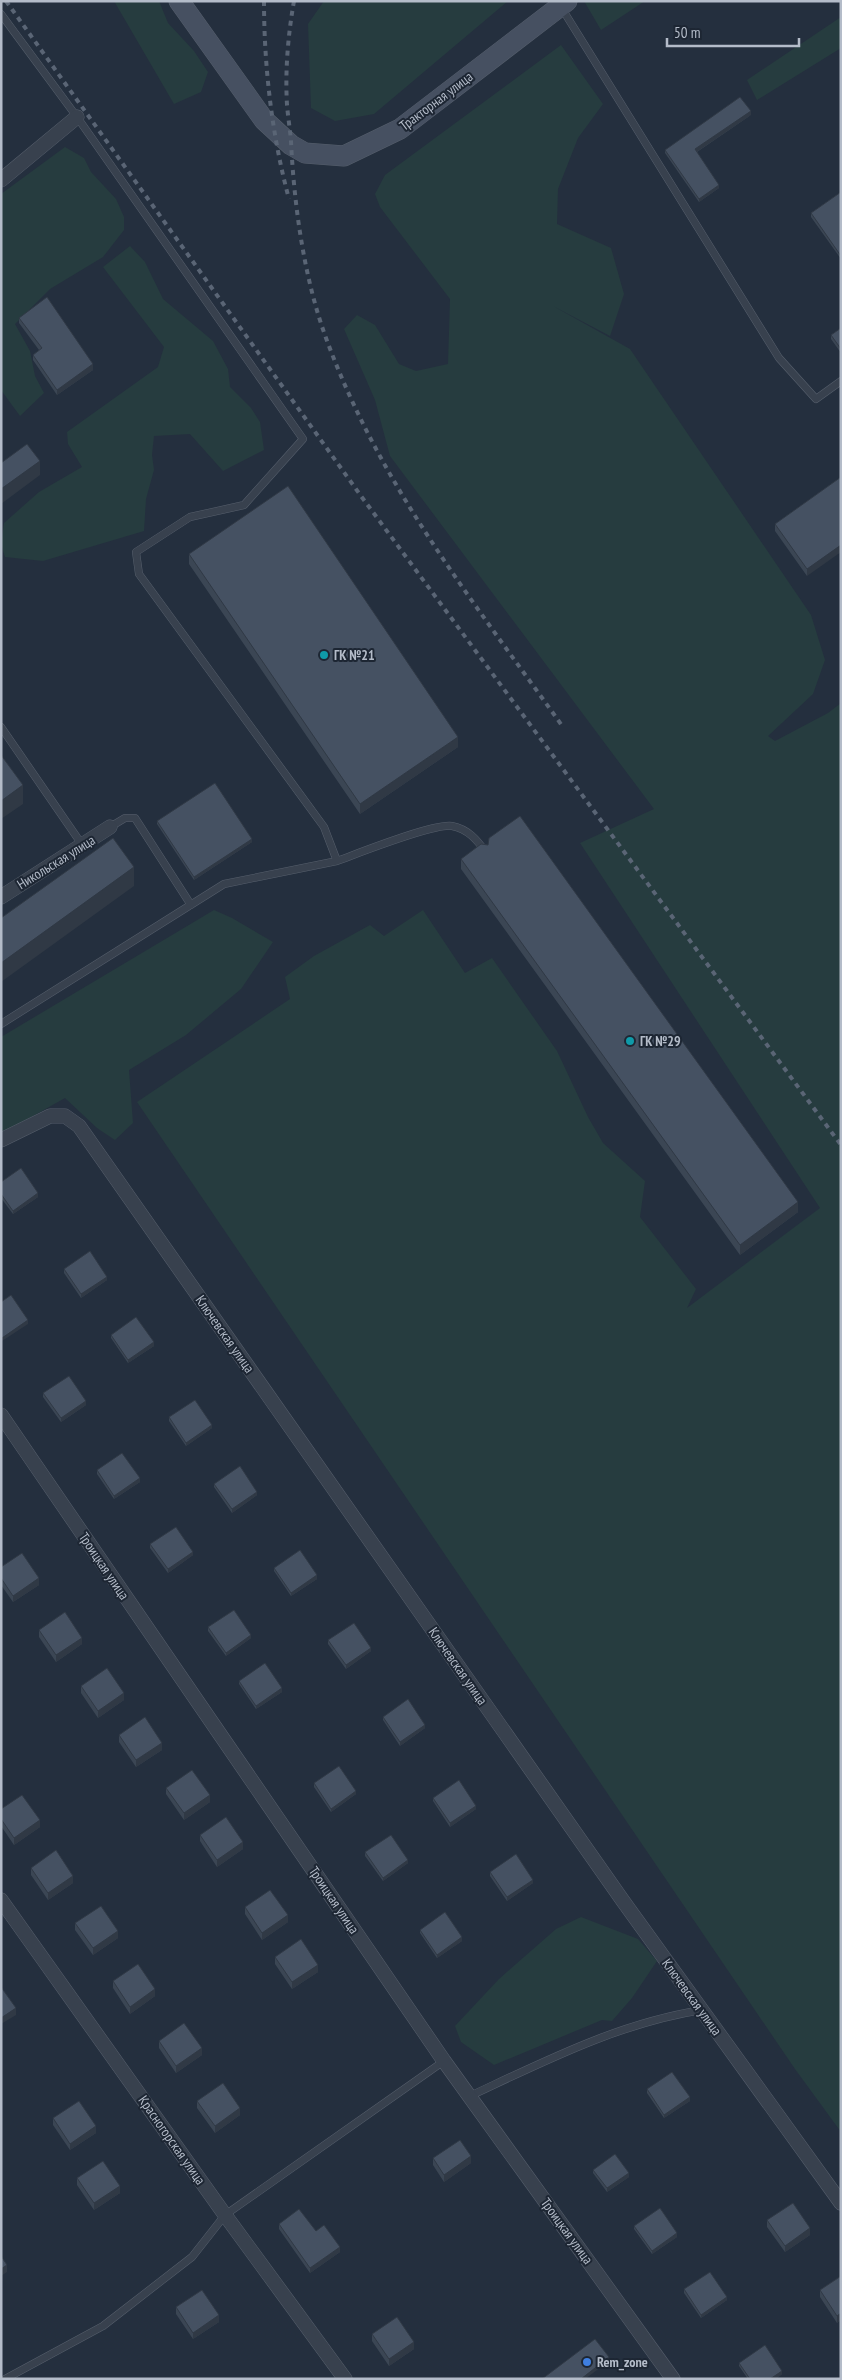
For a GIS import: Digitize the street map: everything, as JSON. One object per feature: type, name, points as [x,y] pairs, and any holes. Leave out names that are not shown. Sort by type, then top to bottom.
[{"type":"main road","name":"Тракторная улица","points":[[179,1],[264,120],[276,132],[291,145],[305,153],[344,156],[400,129],[564,4]]},
{"type":"street","points":[[1,180],[77,117]]},
{"type":"street","name":"Никольская улица","points":[[1,897],[110,827]]},
{"type":"street","name":"Ключевская улица","points":[[1,1140],[50,1116],[65,1116],[79,1126],[702,2010],[841,2204]]},
{"type":"street","name":"Троицкая улица","points":[[1,1416],[444,2061],[673,2379]]},
{"type":"street","name":"Красногорская улица","points":[[1,1900],[225,2215],[345,2379]]},
{"type":"lane","points":[[564,4],[779,358],[816,399],[841,381]]},
{"type":"lane","points":[[1,14],[77,117],[303,439],[244,505],[190,517],[136,552],[139,574],[324,827],[337,861]]},
{"type":"lane","points":[[1,727],[83,846]]},
{"type":"lane","points":[[110,827],[125,818],[135,818],[191,905]]},
{"type":"lane","points":[[1,1024],[224,884],[337,861],[422,832],[452,826],[472,834],[485,851]]},
{"type":"lane","points":[[470,2096],[588,2042],[666,2016],[702,2010]]},
{"type":"lane","points":[[5,2379],[103,2326],[192,2257],[225,2215],[444,2061]]},
{"type":"green space","points":[[114,1],[159,1],[168,23],[194,51],[208,72],[201,92],[174,104]]},
{"type":"green space","points":[[324,1],[508,1],[374,114],[335,121],[311,108],[308,24]]},
{"type":"green space","points":[[584,1],[645,1],[601,30]]},
{"type":"green space","points":[[841,17],[841,48],[757,100],[747,80]]},
{"type":"green space","points":[[561,45],[603,104],[578,138],[558,189],[557,224],[611,248],[624,294],[610,336],[553,306],[630,349],[811,615],[825,660],[813,694],[768,736],[775,741],[828,713],[841,703],[841,2132],[795,2069],[137,1102],[290,999],[285,977],[314,956],[370,925],[384,936],[423,910],[465,973],[492,958],[557,1051],[588,1117],[603,1143],[645,1181],[640,1217],[696,1289],[687,1308],[820,1208],[580,843],[654,809],[390,456],[375,400],[344,329],[357,315],[375,325],[399,364],[416,371],[448,364],[450,299],[380,207],[375,194],[385,175]]},
{"type":"green space","points":[[65,147],[84,158],[91,172],[116,199],[124,217],[124,230],[103,257],[50,289],[15,324],[30,351],[35,376],[44,393],[20,416],[1,390],[1,194]]},
{"type":"green space","points":[[130,246],[145,262],[163,299],[213,341],[228,369],[230,387],[251,408],[260,422],[264,450],[223,471],[190,434],[154,436],[152,455],[154,470],[146,499],[144,531],[43,561],[5,557],[1,544],[4,523],[39,492],[82,467],[68,444],[67,432],[158,367],[164,347],[103,267]]},
{"type":"green space","points":[[214,910],[232,918],[273,942],[241,989],[186,1035],[129,1070],[133,1123],[115,1140],[97,1128],[65,1098],[1,1134],[1,1037]]},
{"type":"green space","points":[[581,1917],[638,1939],[657,1961],[632,1998],[612,2021],[602,2020],[494,2065],[461,2042],[455,2026],[499,1979],[556,1929]]},
{"type":"building","points":[[740,97],[751,111],[695,149],[719,185],[699,199],[665,150]]},
{"type":"building","points":[[841,192],[841,256],[811,213]]},
{"type":"building","points":[[47,297],[93,364],[57,390],[33,355],[42,348],[19,318]]},
{"type":"building","points":[[841,328],[841,349],[831,335]]},
{"type":"building","points":[[27,444],[40,461],[1,489],[1,463]]},
{"type":"building","points":[[841,477],[841,545],[807,569],[775,524]]},
{"type":"building","name":"ГК №21","points":[[288,486],[458,737],[360,804],[189,554]]},
{"type":"building","points":[[1,755],[23,785],[1,801]]},
{"type":"building","points":[[215,783],[252,839],[194,877],[157,821]]},
{"type":"building","name":"ГК №29","points":[[520,816],[798,1202],[740,1245],[461,859],[481,844],[488,845],[489,838]]},
{"type":"building","points":[[113,838],[134,867],[1,963],[1,918]]},
{"type":"building","points":[[21,1168],[38,1193],[13,1211],[1,1194],[1,1182]]},
{"type":"building","points":[[90,1251],[107,1277],[81,1294],[64,1269]]},
{"type":"building","points":[[11,1295],[28,1320],[2,1338],[1,1302]]},
{"type":"building","points":[[136,1317],[154,1342],[128,1360],[111,1335]]},
{"type":"building","points":[[69,1376],[86,1401],[61,1418],[43,1393]]},
{"type":"building","points":[[195,1400],[212,1425],[186,1443],[169,1417]]},
{"type":"building","points":[[122,1453],[140,1478],[114,1496],[97,1470]]},
{"type":"building","points":[[240,1466],[257,1492],[232,1509],[214,1484]]},
{"type":"building","points":[[176,1527],[193,1552],[168,1569],[150,1544]]},
{"type":"building","points":[[300,1550],[317,1575],[291,1593],[274,1568]]},
{"type":"building","points":[[22,1553],[39,1578],[13,1596],[1,1578],[1,1567]]},
{"type":"building","points":[[234,1610],[251,1635],[226,1653],[208,1627]]},
{"type":"building","points":[[65,1612],[82,1638],[56,1655],[39,1630]]},
{"type":"building","points":[[354,1623],[371,1648],[346,1665],[328,1640]]},
{"type":"building","points":[[265,1663],[282,1688],[256,1706],[239,1681]]},
{"type":"building","points":[[107,1668],[124,1693],[98,1711],[81,1686]]},
{"type":"building","points":[[408,1699],[425,1725],[400,1742],[383,1717]]},
{"type":"building","points":[[145,1717],[162,1743],[136,1760],[119,1735]]},
{"type":"building","points":[[339,1766],[356,1791],[331,1809],[314,1783]]},
{"type":"building","points":[[192,1770],[210,1795],[184,1813],[166,1788]]},
{"type":"building","points":[[459,1780],[476,1806],[450,1823],[433,1798]]},
{"type":"building","points":[[22,1795],[40,1820],[14,1838],[1,1819],[1,1809]]},
{"type":"building","points":[[226,1817],[243,1842],[217,1860],[200,1835]]},
{"type":"building","points":[[391,1835],[408,1860],[383,1878],[365,1852]]},
{"type":"building","points":[[56,1850],[73,1876],[48,1893],[31,1868]]},
{"type":"building","points":[[516,1854],[533,1880],[507,1897],[490,1872]]},
{"type":"building","points":[[270,1890],[288,1915],[262,1933],[245,1907]]},
{"type":"building","points":[[101,1906],[118,1931],[93,1948],[75,1923]]},
{"type":"building","points":[[445,1912],[462,1937],[437,1955],[420,1930]]},
{"type":"building","points":[[301,1939],[318,1965],[292,1982],[275,1957]]},
{"type":"building","points":[[138,1964],[155,1989],[130,2007],[113,1981]]},
{"type":"building","points":[[1,1987],[16,2008],[1,2018]]},
{"type":"building","points":[[184,2023],[202,2048],[176,2066],[159,2041]]},
{"type":"building","points":[[672,2072],[690,2097],[664,2115],[647,2089]]},
{"type":"building","points":[[223,2083],[240,2108],[215,2126],[197,2101]]},
{"type":"building","points":[[79,2101],[96,2126],[70,2144],[53,2118]]},
{"type":"building","points":[[460,2140],[471,2156],[444,2175],[433,2158]]},
{"type":"building","points":[[615,2154],[629,2173],[607,2188],[593,2170]]},
{"type":"building","points":[[103,2161],[120,2186],[94,2203],[77,2178]]},
{"type":"building","points":[[793,2203],[810,2228],[785,2246],[767,2220]]},
{"type":"building","points":[[660,2208],[677,2233],[652,2251],[634,2226]]},
{"type":"building","points":[[299,2209],[316,2231],[324,2225],[340,2247],[310,2268],[279,2224]]},
{"type":"building","points":[[1,2256],[7,2265],[1,2269]]},
{"type":"building","points":[[710,2272],[727,2297],[701,2315],[684,2289]]},
{"type":"building","points":[[841,2276],[841,2313],[837,2316],[820,2290]]},
{"type":"building","points":[[202,2290],[219,2315],[193,2333],[176,2307]]},
{"type":"building","points":[[397,2317],[414,2342],[389,2359],[372,2334]]},
{"type":"building","points":[[595,2339],[609,2357],[581,2379],[542,2379]]},
{"type":"building","points":[[765,2345],[782,2371],[770,2379],[750,2379],[739,2363]]},
{"type":"railway","points":[[6,1],[361,496],[841,1145]]},
{"type":"railway","points":[[264,1],[270,101],[278,151],[289,199]]},
{"type":"railway","points":[[294,1],[286,79],[295,190],[306,266],[318,315],[326,338],[348,392],[373,444],[401,493],[463,588],[563,727]]},
{"type":"place","name":"ГК №21","points":[[324,655]]},
{"type":"place","name":"ГК №29","points":[[630,1041]]},
{"type":"place","name":"Rem_zone","points":[[587,2362]]}]
